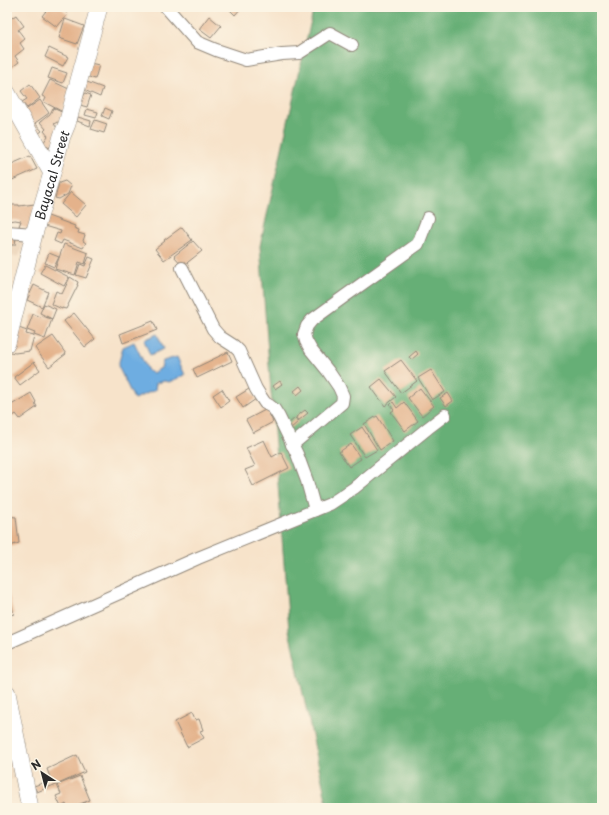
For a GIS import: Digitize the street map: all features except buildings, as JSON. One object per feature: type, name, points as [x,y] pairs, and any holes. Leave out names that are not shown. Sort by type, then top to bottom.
[{"type":"main road","name":"Bayacal Street","points":[[7,343],[34,234],[62,136],[67,124],[99,7]]},
{"type":"main road","points":[[7,93],[52,173]]},
{"type":"main road","points":[[7,693],[30,808]]},
{"type":"street","points":[[166,7],[197,42],[246,60],[282,54],[299,53],[330,33],[352,45]]},
{"type":"street","points":[[292,446],[342,403],[343,396],[339,387],[306,341],[304,334],[306,326],[312,320],[418,244],[428,218]]},
{"type":"street","points":[[7,232],[34,234]]},
{"type":"street","points":[[182,268],[214,329],[220,337],[239,351],[256,389],[265,403],[274,409],[297,454],[307,481],[315,510]]},
{"type":"street","points":[[7,643],[198,558],[330,504],[354,488],[445,416]]},
{"type":"shaded area","points":[[7,231],[27,232],[19,256],[7,257]]},
{"type":"shaded area","points":[[7,718],[23,775],[7,781]]},
{"type":"green space","points":[[314,7],[602,7],[602,808],[328,808],[289,630],[260,246]]},
{"type":"water","points":[[157,334],[164,349],[150,355],[144,340]]},
{"type":"water","points":[[134,342],[148,371],[153,373],[161,368],[163,361],[177,357],[185,375],[169,382],[164,381],[156,383],[155,390],[134,399],[118,366],[123,347]]}]
